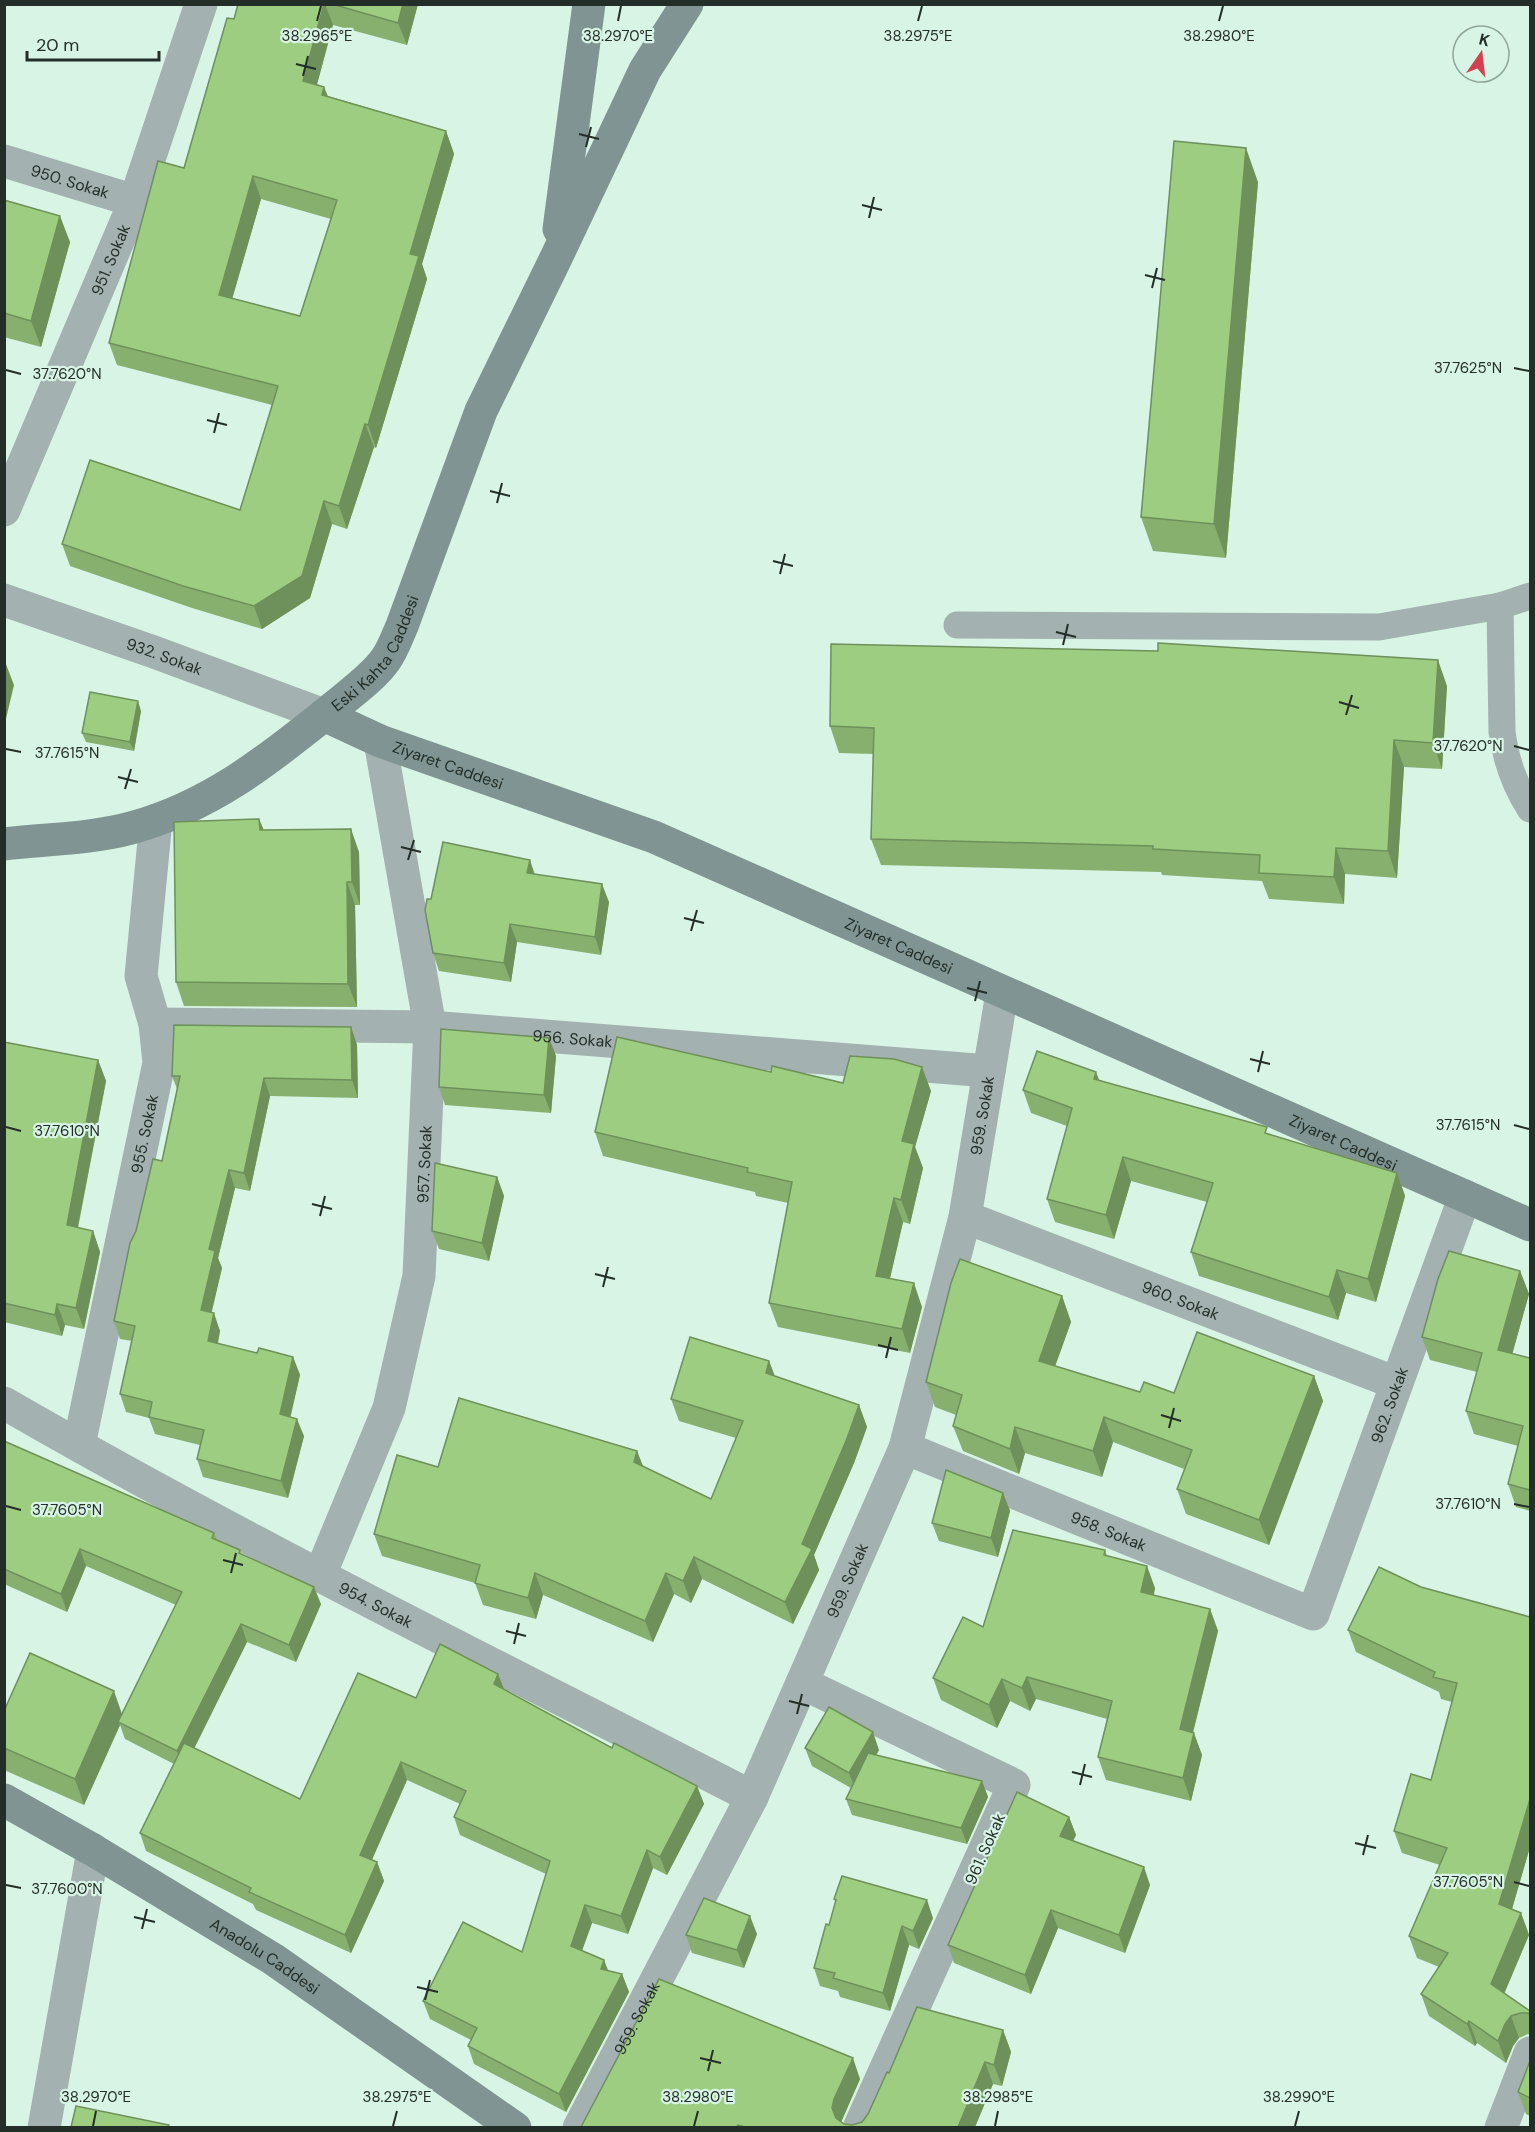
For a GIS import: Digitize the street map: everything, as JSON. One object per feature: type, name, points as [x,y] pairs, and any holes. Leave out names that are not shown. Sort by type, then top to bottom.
[{"type":"street","name":"951. Sokak","points":[[4,510],[135,201],[201,4]]},
{"type":"street","points":[[555,260],[589,4]]},
{"type":"street","name":"Eski Kahta Caddesi","points":[[4,844],[130,828],[191,806],[256,769],[352,693],[386,659],[398,635],[481,411],[645,70],[687,4]]},
{"type":"street","name":"950. Sokak","points":[[4,160],[135,201]]},
{"type":"street","name":"932. Sokak","points":[[4,600],[324,715]]},
{"type":"street","name":"Ziyaret Caddesi","points":[[324,715],[381,741],[654,837],[1530,1225]]},
{"type":"street","name":"957. Sokak","points":[[320,1575],[389,1408],[419,1276],[430,1027],[381,741]]},
{"type":"street","name":"955. Sokak","points":[[78,1445],[159,1063],[155,1024],[141,976],[156,820]]},
{"type":"street","name":"959. Sokak","points":[[579,2127],[752,1797],[905,1448],[965,1217],[1002,993]]},
{"type":"street","name":"956. Sokak","points":[[155,1024],[430,1027],[990,1071]]},
{"type":"street","name":"962. Sokak","points":[[1313,1614],[1465,1196]]},
{"type":"street","name":"960. Sokak","points":[[965,1217],[1396,1383]]},
{"type":"street","name":"954. Sokak","points":[[4,1403],[320,1575],[752,1797]]},
{"type":"street","name":"958. Sokak","points":[[905,1448],[1313,1614]]},
{"type":"street","name":"961. Sokak","points":[[802,1683],[1014,1785],[860,2127]]},
{"type":"street","name":"Anadolu Caddesi","points":[[4,1800],[93,1850],[273,1959],[515,2127]]},
{"type":"street","points":[[44,2127],[93,1850]]},
{"type":"street","points":[[1501,2127],[1530,2054]]},
{"type":"lane","points":[[957,625],[1379,627],[1500,606],[1530,596]]},
{"type":"lane","points":[[1500,606],[1502,732],[1505,752],[1518,790],[1530,809]]},
{"type":"building","points":[[238,4],[324,4],[303,81],[324,87],[322,95],[446,131],[410,254],[419,256],[368,425],[365,424],[339,506],[324,501],[302,576],[254,606],[183,586],[62,544],[90,460],[240,510],[278,386],[109,343],[158,161],[184,168],[227,18],[234,19]],"holes":[[[253,176],[337,200],[300,316],[219,295]]]},
{"type":"building","points":[[332,4],[403,4],[398,23]]},
{"type":"building","points":[[1174,141],[1246,148],[1214,524],[1141,517]]},
{"type":"building","points":[[4,200],[60,216],[31,321],[4,313]]},
{"type":"building","points":[[1158,643],[1438,660],[1433,743],[1394,740],[1388,851],[1336,848],[1334,877],[1259,873],[1260,855],[1153,849],[1153,846],[871,839],[874,728],[830,726],[831,644],[1158,651]]},
{"type":"building","points":[[90,692],[138,701],[130,742],[82,733]]},
{"type":"building","points":[[259,819],[260,830],[351,829],[352,882],[347,882],[348,984],[176,982],[174,822]]},
{"type":"building","points":[[443,842],[530,860],[527,873],[602,884],[595,937],[510,924],[504,963],[433,953],[425,910],[427,899],[431,899]]},
{"type":"building","points":[[174,1025],[351,1027],[352,1080],[264,1078],[244,1173],[229,1170],[209,1249],[215,1251],[201,1310],[214,1313],[208,1341],[257,1353],[259,1348],[293,1357],[280,1414],[297,1419],[281,1481],[197,1459],[204,1430],[149,1417],[152,1402],[120,1394],[135,1326],[114,1321],[130,1243],[136,1231],[153,1159],[162,1161],[180,1076],[172,1076]]},
{"type":"building","points":[[441,1029],[549,1038],[544,1095],[439,1087]]},
{"type":"building","points":[[617,1037],[771,1072],[772,1066],[843,1083],[850,1056],[894,1059],[922,1067],[902,1141],[914,1144],[901,1200],[894,1198],[876,1276],[914,1283],[902,1329],[769,1303],[792,1182],[747,1172],[748,1168],[595,1132]]},
{"type":"building","points":[[4,1042],[98,1060],[67,1225],[93,1231],[76,1308],[57,1304],[55,1315],[4,1303]]},
{"type":"building","points":[[1037,1051],[1096,1072],[1094,1079],[1267,1127],[1265,1133],[1397,1173],[1368,1279],[1337,1270],[1329,1297],[1191,1252],[1213,1183],[1123,1157],[1106,1215],[1047,1199],[1072,1108],[1023,1090]]},
{"type":"building","points":[[435,1163],[497,1177],[482,1243],[432,1231]]},
{"type":"building","points":[[1449,1251],[1520,1271],[1498,1350],[1530,1358],[1530,1490],[1508,1484],[1523,1426],[1466,1411],[1482,1353],[1422,1337],[1438,1279]]},
{"type":"building","points":[[960,1259],[1062,1296],[1039,1361],[1140,1392],[1144,1382],[1174,1393],[1197,1332],[1314,1376],[1259,1520],[1177,1489],[1192,1450],[1104,1417],[1093,1451],[1015,1427],[1010,1449],[953,1426],[962,1395],[926,1382],[951,1283]]},
{"type":"building","points":[[690,1337],[769,1361],[766,1373],[859,1405],[802,1544],[812,1549],[785,1602],[694,1557],[683,1581],[666,1573],[645,1621],[535,1573],[528,1598],[475,1583],[480,1565],[374,1534],[397,1455],[438,1467],[459,1398],[637,1451],[634,1462],[711,1499],[743,1421],[671,1399]]},
{"type":"building","points":[[4,1441],[214,1533],[212,1538],[240,1550],[239,1553],[314,1587],[289,1645],[241,1624],[177,1751],[118,1722],[182,1592],[80,1549],[61,1594],[4,1569]]},
{"type":"building","points":[[946,1470],[1003,1493],[991,1538],[932,1523]]},
{"type":"building","points":[[1013,1530],[1105,1550],[1104,1555],[1147,1566],[1141,1592],[1210,1609],[1180,1729],[1194,1733],[1183,1778],[1098,1757],[1112,1701],[1027,1677],[1022,1688],[1002,1679],[989,1705],[933,1678],[963,1617],[983,1627]]},
{"type":"building","points":[[1379,1567],[1421,1587],[1530,1617],[1530,1799],[1499,1904],[1521,1913],[1491,1984],[1530,2011],[1530,2015],[1520,2013],[1511,2016],[1498,2041],[1469,2021],[1467,2024],[1421,1994],[1448,1953],[1409,1936],[1447,1848],[1394,1831],[1411,1774],[1431,1780],[1457,1683],[1433,1677],[1435,1672],[1348,1630]]},
{"type":"building","points":[[440,1644],[498,1674],[494,1684],[612,1748],[614,1743],[697,1786],[660,1857],[647,1850],[621,1916],[585,1905],[571,1946],[604,1960],[601,1969],[622,1974],[559,2094],[468,2046],[477,2028],[423,2001],[463,1922],[522,1952],[550,1861],[454,1817],[466,1791],[401,1762],[360,1855],[377,1862],[345,1935],[249,1892],[251,1888],[140,1833],[184,1743],[300,1799],[358,1673],[416,1698]]},
{"type":"building","points":[[30,1653],[114,1691],[75,1779],[4,1748],[4,1711]]},
{"type":"building","points":[[829,1707],[873,1732],[849,1773],[805,1748]]},
{"type":"building","points":[[868,1753],[982,1781],[961,1828],[846,1799]]},
{"type":"building","points":[[1017,1792],[1069,1817],[1060,1836],[1144,1867],[1119,1935],[1051,1910],[1025,1975],[948,1945]]},
{"type":"building","points":[[842,1876],[927,1900],[913,1931],[902,1926],[883,1993],[833,1978],[835,1973],[814,1968],[826,1924],[829,1925],[836,1900],[834,1899]]},
{"type":"building","points":[[704,1898],[750,1916],[737,1950],[686,1935]]},
{"type":"building","points":[[659,1979],[853,2058],[832,2108],[836,2118],[844,2124],[852,2125],[862,2122],[868,2114],[887,2072],[889,2073],[917,2007],[1003,2030],[994,2065],[985,2062],[958,2127],[745,2127],[738,2125],[736,2127],[581,2127]]},
{"type":"building","points":[[1530,2061],[1530,2098],[1518,2092]]},
{"type":"building","points":[[76,2106],[169,2125],[168,2127],[71,2127]]}]
